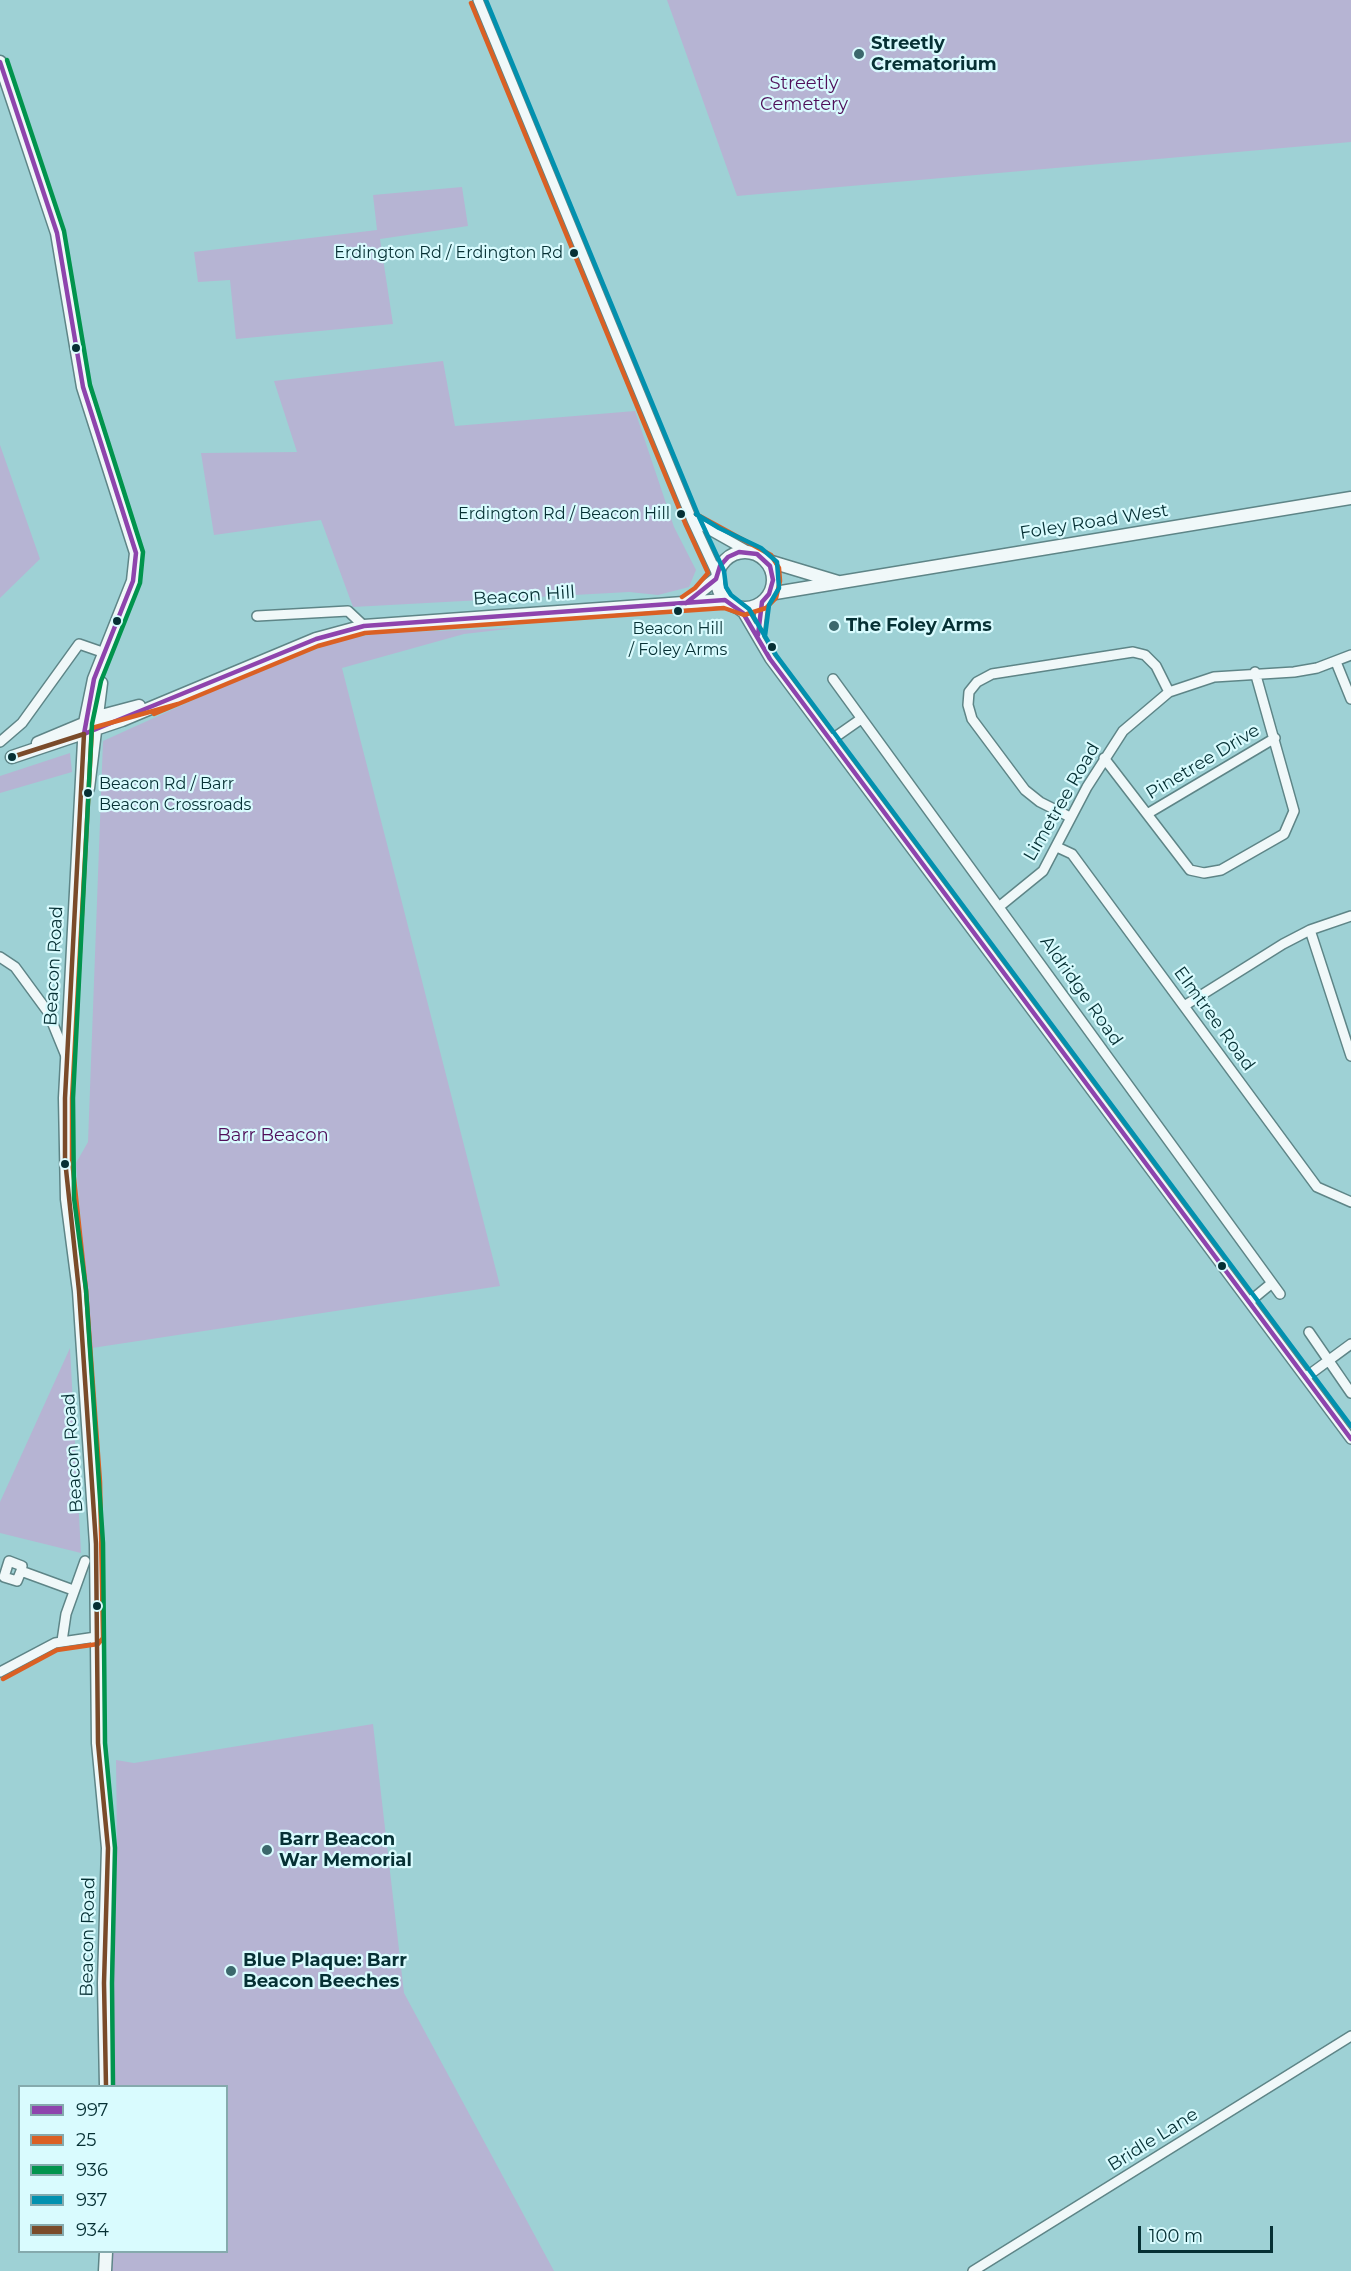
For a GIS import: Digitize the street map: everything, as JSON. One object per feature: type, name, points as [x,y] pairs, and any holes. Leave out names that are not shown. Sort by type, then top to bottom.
[{"type":"main road","name":"Beacon Road","points":[[0,62],[57,232],[84,387],[136,553],[134,581],[94,679],[81,818],[67,1059],[65,1160],[79,1291],[93,1483],[98,1743],[108,1848],[104,1983],[106,2085]]},
{"type":"main road","name":"Foley Road West","points":[[765,598],[842,583],[1351,498]]},
{"type":"main road","points":[[686,603],[700,594],[716,576],[728,557],[739,552],[749,552],[765,560],[772,571],[773,580],[765,598],[744,608],[729,602],[716,576]]},
{"type":"main road","name":"Foley Road West","points":[[765,560],[842,583]]},
{"type":"main road","name":"Beacon Hill","points":[[6,760],[90,726],[176,697],[316,639],[364,626],[686,603],[729,602]]},
{"type":"main road","points":[[105,2271],[106,2253]]},
{"type":"street","points":[[478,0],[716,576]]},
{"type":"street","points":[[692,520],[749,552]]},
{"type":"street","points":[[758,635],[765,598]]},
{"type":"street","points":[[729,602],[743,613],[770,659],[1351,1439]]},
{"type":"street","points":[[257,616],[348,611],[364,626]]},
{"type":"street","points":[[0,742],[22,723],[79,644],[105,653]]},
{"type":"street","points":[[1070,817],[1040,802],[1025,790],[972,719],[968,705],[969,692],[992,675],[1133,652],[1145,656],[1156,666],[1169,693]]},
{"type":"street","name":"Limetree Road","points":[[1000,906],[1044,871],[1070,817],[1104,758],[1123,732],[1169,693],[1214,677],[1255,672],[1294,672],[1336,662],[1351,655]]},
{"type":"street","points":[[1336,662],[1351,699]]},
{"type":"street","points":[[1104,758],[1190,870],[1204,873],[1221,870],[1284,834],[1294,811],[1255,672]]},
{"type":"street","name":"Aldridge Road","points":[[832,679],[1000,906],[1280,1294]]},
{"type":"street","points":[[831,740],[861,719]]},
{"type":"street","name":"Pinetree Drive","points":[[1147,814],[1275,738]]},
{"type":"street","name":"Elmtree Road","points":[[1057,848],[1072,854],[1317,1187],[1351,1202]]},
{"type":"street","points":[[1184,1006],[1225,978],[1310,930],[1351,916]]},
{"type":"street","points":[[1310,930],[1351,1056]]},
{"type":"street","points":[[0,957],[15,967],[48,1012],[67,1059]]},
{"type":"street","points":[[1249,1302],[1272,1283]]},
{"type":"street","points":[[1309,1332],[1351,1392]]},
{"type":"street","points":[[1305,1377],[1351,1344]]},
{"type":"street","points":[[62,1641],[73,1590],[85,1561]]},
{"type":"street","points":[[21,1571],[73,1590]]},
{"type":"street","points":[[0,1672],[62,1641],[96,1637]]},
{"type":"street","name":"Bridle Lane","points":[[973,2271],[1351,2036]]},
{"type":"green space","name":"Streetly Cemetery","points":[[667,0],[1351,0],[1351,142],[737,196]]},
{"type":"green space","points":[[462,187],[468,226],[380,239],[393,324],[236,339],[230,280],[198,282],[194,252],[377,230],[373,195]]},
{"type":"green space","points":[[443,361],[455,426],[635,411],[674,527],[696,570],[689,587],[658,595],[629,592],[353,607],[321,520],[214,535],[201,453],[297,452],[274,381]]},
{"type":"green space","points":[[0,445],[40,559],[0,598]]},
{"type":"green space","name":"Barr Beacon","points":[[516,628],[464,634],[342,668],[500,1286],[92,1348],[76,1163],[88,1142],[103,741],[220,688],[334,642],[379,633]]},
{"type":"green space","points":[[70,753],[72,772],[0,793],[0,776]]},
{"type":"green space","points":[[70,1348],[81,1553],[0,1533],[0,1502]]},
{"type":"green space","points":[[373,1724],[404,1993],[554,2271],[112,2271],[113,2253],[228,2253],[228,2085],[115,2085],[113,1984],[117,1838],[116,1760],[134,1763]]},
{"type":"transit line","name":"937","points":[[486,0],[699,517],[724,571],[726,587],[731,595],[749,609],[776,655],[1351,1426]]},
{"type":"transit line","name":"25","points":[[471,3],[685,523],[708,573],[695,588],[682,597]]},
{"type":"transit line","name":"936","points":[[7,60],[64,231],[90,385],[143,552],[140,583],[101,681],[92,724],[73,1098],[74,1198],[86,1290],[103,1543],[105,1743],[115,1848],[112,1983],[113,2085]]},
{"type":"transit line","name":"997","points":[[0,62],[57,233],[83,387],[136,553],[133,581],[94,679],[84,734],[316,639],[364,626],[725,600],[743,613],[770,659],[1351,1439]]},
{"type":"transit line","name":"25","points":[[154,714],[318,646],[365,633],[724,608],[744,615],[766,608],[776,598],[780,581],[779,568],[771,555],[696,514]]},
{"type":"transit line","name":"937","points":[[696,514],[761,548],[777,562],[779,588],[769,605],[765,636]]},
{"type":"transit line","name":"997","points":[[686,603],[716,579],[720,566],[728,557],[739,552],[757,554],[770,566],[773,580],[769,594],[762,602],[758,635]]},
{"type":"transit line","name":"25","points":[[3,1679],[57,1650],[98,1644],[103,1638],[100,1482],[86,1290],[72,1160],[72,1098],[92,728],[178,704]]},
{"type":"transit line","name":"934","points":[[12,757],[84,734],[65,1098],[65,1160],[79,1291],[96,1544],[98,1743],[108,1848],[104,1983],[106,2085]]},
{"type":"place","name":"Streetly Crematorium","points":[[859,54]]},
{"type":"place","name":"Erdington Rd / Erdington Rd","points":[[574,253]]},
{"type":"place","name":"Erdington Rd / Beacon Hill","points":[[681,514]]},
{"type":"place","name":"Beacon Hill / Foley Arms","points":[[678,611]]},
{"type":"place","name":"The Foley Arms","points":[[834,626]]},
{"type":"place","name":"Beacon Rd / Barr Beacon Crossroads","points":[[88,793]]},
{"type":"place","name":"Barr Beacon War Memorial","points":[[267,1850]]},
{"type":"place","name":"Blue Plaque: Barr Beacon Beeches","points":[[231,1971]]}]
